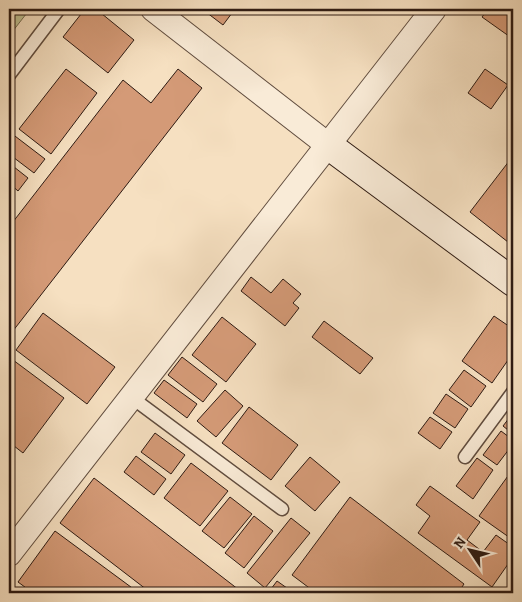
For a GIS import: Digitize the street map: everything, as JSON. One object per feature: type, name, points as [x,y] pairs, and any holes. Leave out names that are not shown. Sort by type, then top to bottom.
[{"type":"street","points":[[153,9],[328,145],[513,282]]},
{"type":"street","points":[[9,554],[434,9]]},
{"type":"lane","points":[[9,74],[59,9]]},
{"type":"lane","points":[[464,457],[513,392]]},
{"type":"lane","points":[[131,397],[282,509]]},
{"type":"green space","points":[[9,9],[30,9],[9,36]]},
{"type":"building","points":[[85,9],[96,9],[134,40],[108,73],[63,37]]},
{"type":"building","points":[[202,9],[235,9],[223,25]]},
{"type":"building","points":[[488,9],[513,9],[513,39],[482,17]]},
{"type":"building","points":[[66,69],[97,93],[51,154],[19,129]]},
{"type":"building","points":[[178,69],[202,88],[9,336],[9,227],[123,80],[151,103]]},
{"type":"building","points":[[485,69],[508,85],[491,109],[468,93]]},
{"type":"building","points":[[11,133],[45,159],[34,173],[9,154],[9,135]]},
{"type":"building","points":[[513,156],[513,246],[470,212]]},
{"type":"building","points":[[9,163],[28,178],[18,191],[9,183]]},
{"type":"building","points":[[251,277],[271,293],[283,279],[301,294],[293,303],[299,308],[285,326],[241,291]]},
{"type":"building","points":[[43,313],[115,367],[87,404],[16,350]]},
{"type":"building","points":[[494,316],[513,329],[513,353],[492,383],[462,361]]},
{"type":"building","points":[[222,317],[256,344],[226,382],[192,355]]},
{"type":"building","points":[[324,321],[373,358],[360,374],[312,337]]},
{"type":"building","points":[[9,357],[64,398],[23,453],[9,442]]},
{"type":"building","points":[[182,357],[217,384],[203,402],[168,375]]},
{"type":"building","points":[[464,370],[486,386],[471,407],[449,390]]},
{"type":"building","points":[[164,380],[197,404],[187,418],[154,393]]},
{"type":"building","points":[[225,390],[243,406],[216,437],[197,421]]},
{"type":"building","points":[[446,394],[468,409],[455,428],[433,413]]},
{"type":"building","points":[[249,407],[298,445],[271,480],[222,443]]},
{"type":"building","points":[[513,413],[513,434],[503,426]]},
{"type":"building","points":[[430,417],[452,432],[440,449],[418,433]]},
{"type":"building","points":[[501,431],[513,440],[513,444],[497,465],[483,455]]},
{"type":"building","points":[[155,433],[185,455],[171,474],[141,452]]},
{"type":"building","points":[[136,456],[166,479],[154,495],[124,472]]},
{"type":"building","points":[[310,457],[340,482],[315,511],[285,486]]},
{"type":"building","points":[[477,458],[493,470],[473,499],[456,486]]},
{"type":"building","points":[[191,463],[228,491],[200,526],[164,498]]},
{"type":"building","points":[[513,469],[513,540],[479,516]]},
{"type":"building","points":[[94,478],[243,593],[151,593],[60,523]]},
{"type":"building","points":[[430,486],[480,522],[467,540],[483,552],[496,535],[513,547],[513,557],[492,587],[418,533],[430,516],[416,505]]},
{"type":"building","points":[[230,497],[252,514],[224,548],[202,531]]},
{"type":"building","points":[[350,497],[464,584],[458,593],[316,593],[292,575]]},
{"type":"building","points":[[254,516],[273,531],[244,568],[225,553]]},
{"type":"building","points":[[291,518],[310,533],[265,588],[247,573]]},
{"type":"building","points":[[55,531],[139,593],[33,593],[18,582]]},
{"type":"building","points":[[277,581],[294,593],[268,593]]},
{"type":"building","points":[[13,586],[23,593],[9,593]]}]
